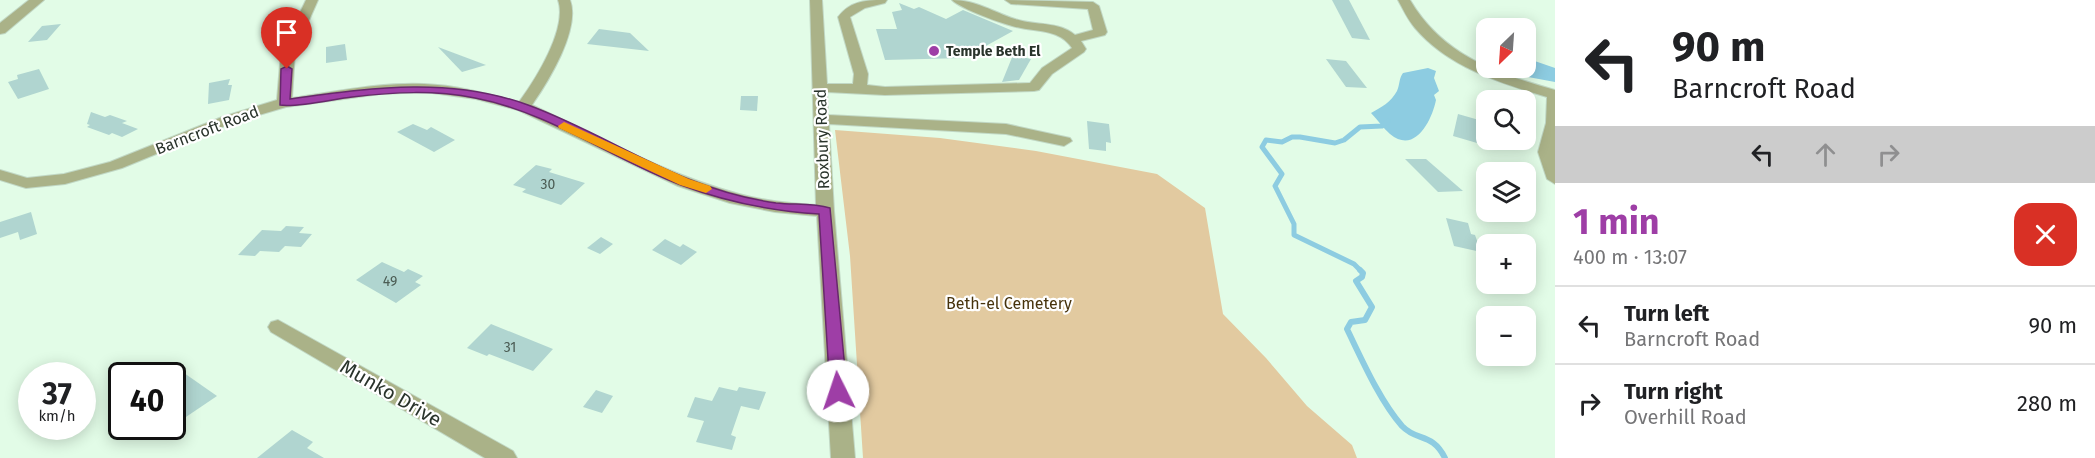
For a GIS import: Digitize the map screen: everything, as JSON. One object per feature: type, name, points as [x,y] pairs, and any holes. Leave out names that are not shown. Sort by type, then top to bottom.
[{"type":"street","points":[[0,30],[21,10],[38,0]]},
{"type":"street","points":[[284,103],[288,52],[312,0]]},
{"type":"street","points":[[523,107],[539,84],[563,29],[567,8],[564,0]]},
{"type":"street","name":"Roxbury Road","points":[[816,0],[825,211],[843,458]]},
{"type":"street","points":[[860,88],[861,74],[844,17],[848,11],[864,3],[881,0]]},
{"type":"street","points":[[820,88],[860,88],[885,92],[1035,87],[1047,70],[1079,49],[1074,39],[1053,29],[1014,23],[958,0]]},
{"type":"street","points":[[1011,0],[1093,6],[1100,32],[1074,39]]},
{"type":"street","points":[[1404,0],[1420,26],[1469,64],[1515,83],[1554,95],[1554,123],[1546,152],[1555,179]]},
{"type":"street","name":"Barncroft Road","points":[[0,175],[26,183],[65,179],[116,165],[226,120],[284,103],[370,91],[425,88],[476,95],[523,107],[684,182],[736,199],[775,207],[825,211]]},
{"type":"street","points":[[822,119],[1006,129],[1064,141]]},
{"type":"street","name":"Munko Drive","points":[[278,327],[505,458]]},
{"type":"green space","name":"Beth-el Cemetery","points":[[835,130],[940,138],[1036,151],[1157,174],[1205,208],[1223,314],[1266,358],[1307,406],[1352,445],[1357,458],[863,458],[850,256]]},
{"type":"water","points":[[1536,61],[1555,68],[1555,82],[1534,78],[1536,78]]},
{"type":"water","points":[[1428,68],[1436,71],[1434,78],[1439,91],[1434,95],[1436,100],[1431,117],[1414,138],[1399,139],[1387,132],[1371,113],[1392,98],[1403,73]]},
{"type":"building","points":[[1332,0],[1349,0],[1370,40],[1352,38]]},
{"type":"building","points":[[899,3],[914,9],[919,7],[946,19],[963,10],[1013,31],[964,58],[885,60],[876,29],[897,29],[892,12],[902,10]]},
{"type":"building","points":[[61,24],[47,40],[28,42],[42,26]]},
{"type":"building","points":[[599,29],[630,33],[649,51],[587,44]]},
{"type":"building","points":[[345,44],[347,60],[326,63],[326,47]]},
{"type":"building","points":[[438,47],[486,65],[462,72]]},
{"type":"building","points":[[1013,55],[1031,59],[1019,80],[1002,82]]},
{"type":"building","points":[[1326,59],[1346,61],[1367,88],[1346,87]]},
{"type":"building","points":[[39,69],[49,89],[18,99],[8,82],[18,79],[17,75]]},
{"type":"building","points":[[230,79],[228,85],[232,85],[229,100],[208,104],[209,83]]},
{"type":"building","points":[[741,96],[758,96],[757,111],[740,110]]},
{"type":"building","points":[[91,112],[127,121],[122,123],[138,129],[122,137],[112,133],[109,135],[87,127],[90,125],[87,124]]},
{"type":"building","points":[[1458,114],[1476,119],[1476,143],[1453,136]]},
{"type":"building","points":[[1087,121],[1109,124],[1111,143],[1106,142],[1106,151],[1089,149]]},
{"type":"building","points":[[413,124],[427,130],[431,127],[455,140],[434,152],[397,132]]},
{"type":"building","points":[[1405,159],[1426,159],[1463,191],[1438,192]]},
{"type":"building","points":[[536,165],[552,169],[549,172],[585,183],[561,205],[522,192],[526,189],[513,185]]},
{"type":"building","points":[[31,212],[37,234],[20,240],[18,232],[0,238],[0,222]]},
{"type":"building","points":[[1446,218],[1468,223],[1471,234],[1476,238],[1476,251],[1454,246]]},
{"type":"building","points":[[286,226],[304,227],[299,233],[312,234],[301,247],[285,246],[279,252],[260,251],[255,256],[238,255],[262,230],[281,231]]},
{"type":"building","points":[[601,237],[613,244],[600,254],[587,248]]},
{"type":"building","points":[[665,239],[680,247],[683,244],[697,252],[681,265],[652,250]]},
{"type":"building","points":[[382,262],[404,272],[408,269],[423,276],[415,282],[421,285],[396,303],[356,280]]},
{"type":"building","points":[[491,324],[553,349],[533,371],[467,348]]},
{"type":"building","points":[[186,374],[217,396],[186,417]]},
{"type":"building","points":[[719,387],[737,391],[739,387],[766,392],[759,410],[741,406],[731,435],[736,437],[732,450],[696,442],[704,421],[687,417],[695,397],[712,401]]},
{"type":"building","points":[[596,390],[613,396],[602,413],[583,407]]},
{"type":"building","points":[[292,430],[313,442],[307,448],[324,458],[257,458]]},
{"type":"waterway","points":[[1388,121],[1382,126],[1360,127],[1344,140],[1335,143],[1292,137],[1282,142],[1266,140],[1262,147],[1282,174],[1275,186],[1294,224],[1294,235],[1354,264],[1363,273],[1362,277],[1356,281],[1372,307],[1365,320],[1351,322],[1347,329],[1386,405],[1402,426],[1435,444],[1445,458]]},
{"type":"slow traffic","points":[[564,126],[684,182],[706,189]]},
{"type":"place","name":"Temple Beth El","points":[[934,51]]},
{"type":"route","points":[[287,69],[284,103],[380,90],[425,88],[476,95],[523,107],[684,182],[736,199],[775,207],[825,211],[838,391]]}]
